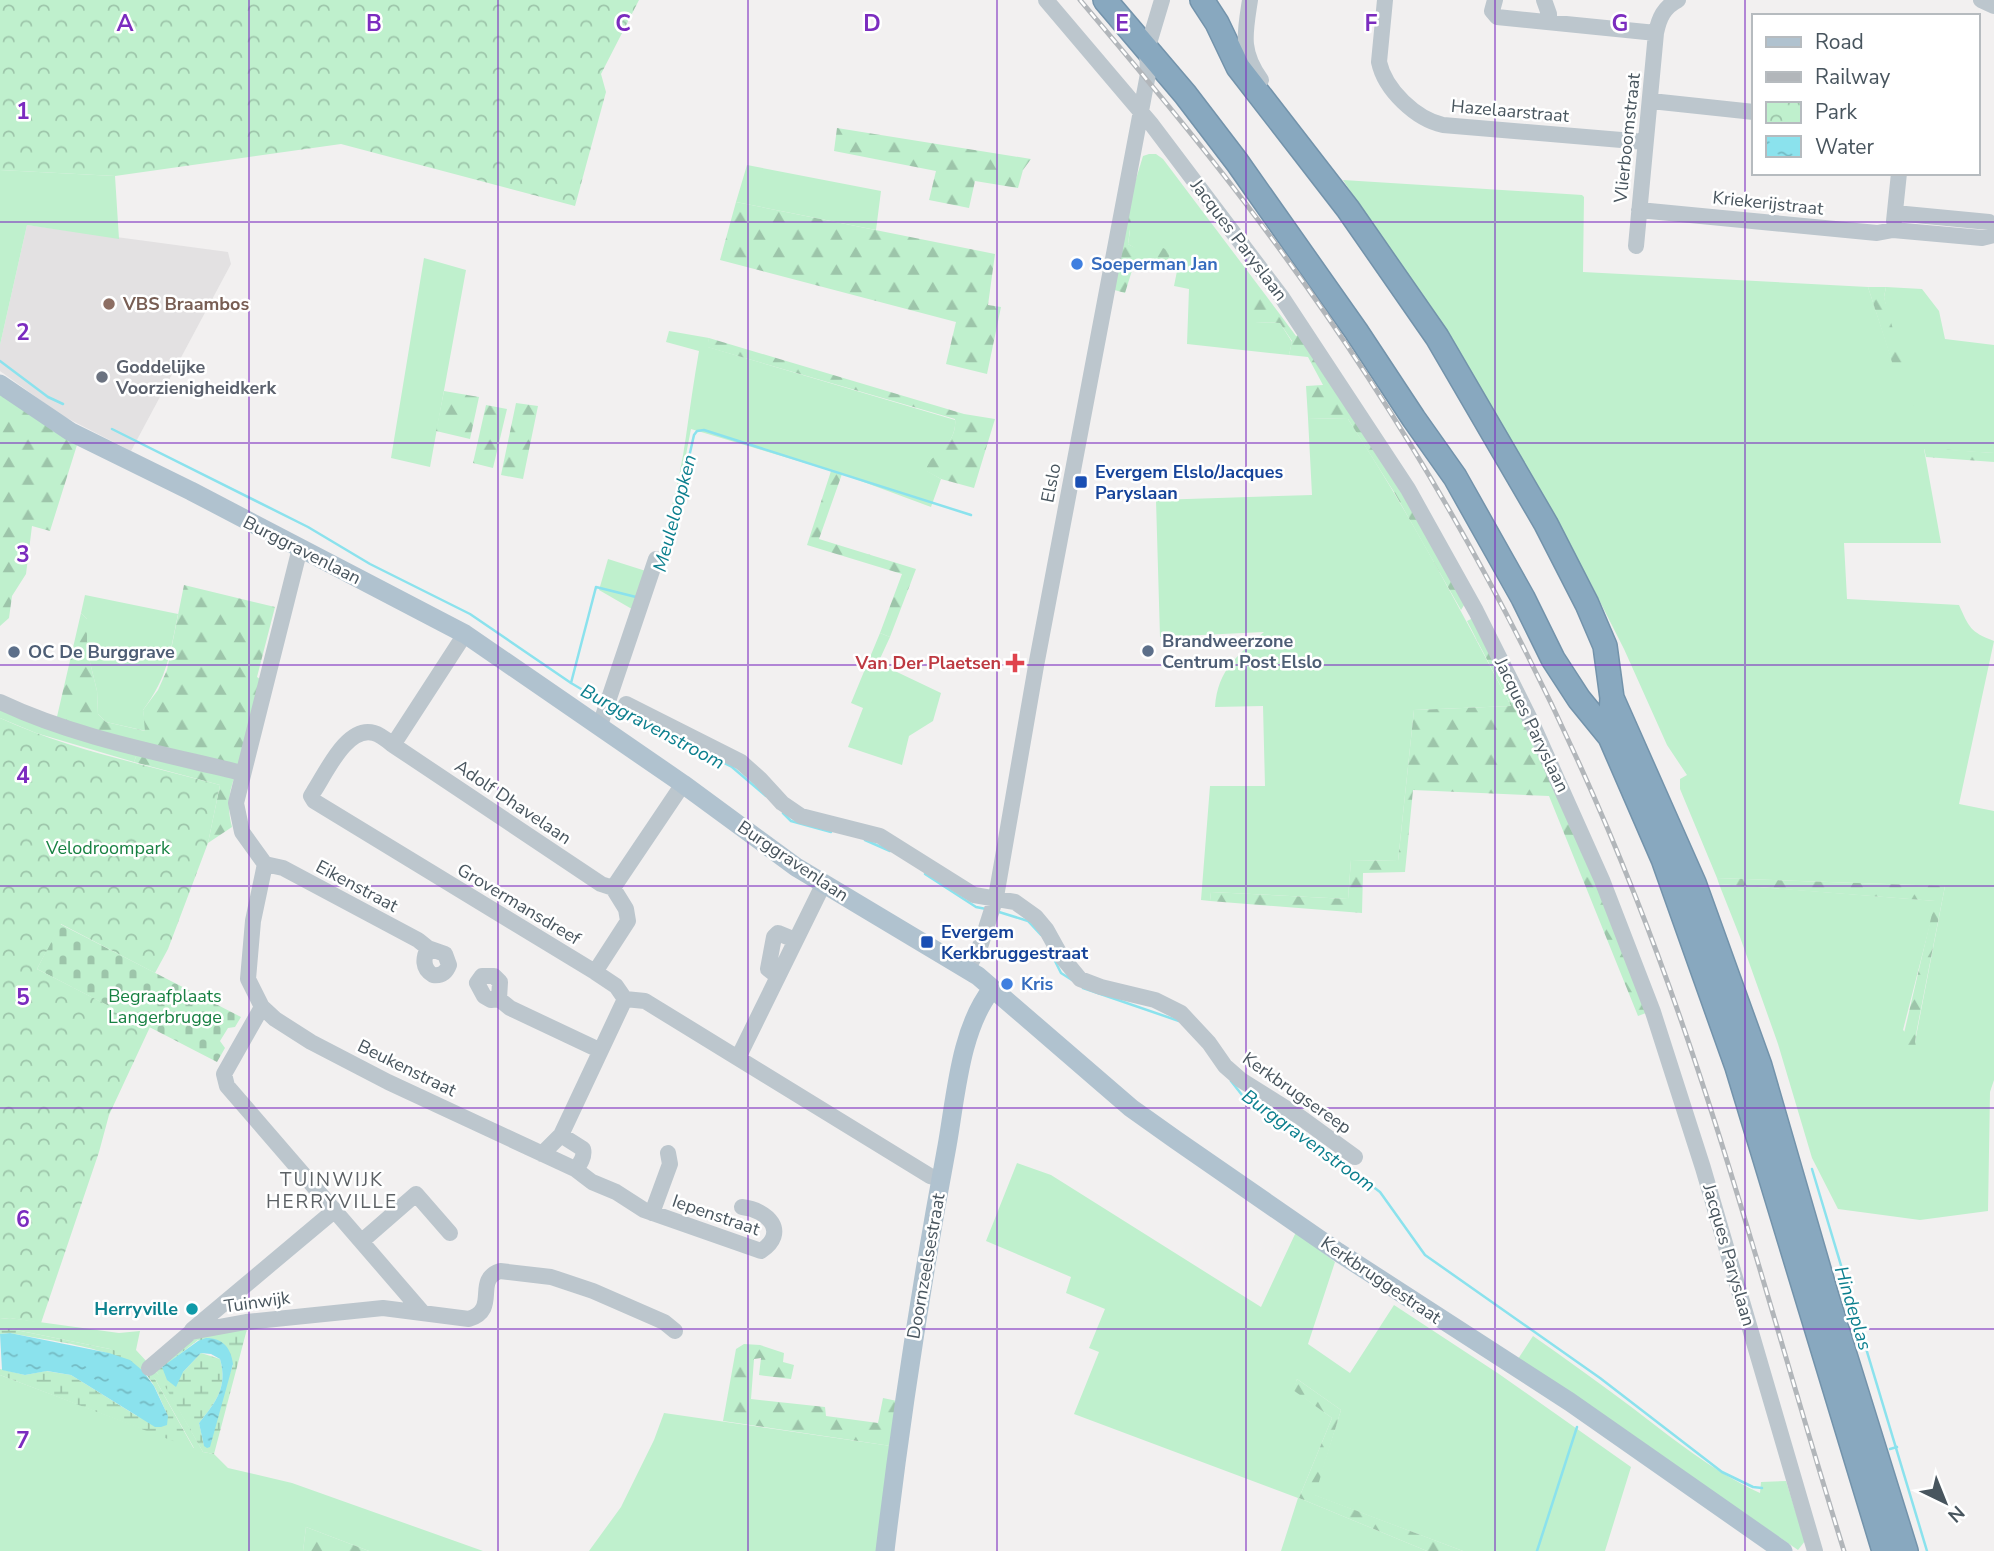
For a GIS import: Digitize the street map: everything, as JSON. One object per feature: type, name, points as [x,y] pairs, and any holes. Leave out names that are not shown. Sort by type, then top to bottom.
[{"type":"highway","points":[[1105,0],[1185,94],[1237,162],[1455,477],[1506,566],[1553,659],[1579,699],[1610,737],[1662,859],[1737,1067],[1884,1551]]},
{"type":"highway","points":[[1202,0],[1217,23],[1238,67],[1348,209],[1437,337],[1546,524],[1605,646],[1612,698],[1610,737]]},
{"type":"highway","points":[[1612,698],[1694,883],[1760,1066],[1906,1551]]},
{"type":"main road","name":"Burggravenlaan","points":[[0,384],[71,432],[180,485],[605,710],[683,784],[796,867],[967,970],[992,989]]},
{"type":"main road","name":"Doornzeelsestraat","points":[[885,1551],[912,1348],[941,1178],[971,1027],[984,999],[992,989]]},
{"type":"main road","name":"Kerkbruggestraat","points":[[992,989],[1130,1108],[1338,1252],[1570,1402],[1783,1551]]},
{"type":"street","name":"Jacques Paryslaan","points":[[1046,0],[1141,113],[1281,296],[1358,411],[1433,532],[1531,721],[1602,880],[1653,1012],[1703,1168],[1815,1551]]},
{"type":"street","name":"Elslo","points":[[967,970],[977,955],[993,906],[1038,652],[1141,113],[1148,74],[1147,50],[1162,0]]},
{"type":"street","points":[[1250,0],[1244,37],[1246,53],[1251,66],[1273,96]]},
{"type":"street","name":"Hazelaarstraat","points":[[1385,0],[1381,71],[1399,95],[1429,122],[1645,142]]},
{"type":"street","points":[[1495,0],[1492,11],[1497,18],[1656,33]]},
{"type":"street","points":[[1544,0],[1549,22]]},
{"type":"street","name":"Vlierboomstraat","points":[[1636,246],[1656,33],[1668,6],[1678,0]]},
{"type":"street","points":[[1981,0],[1994,6]]},
{"type":"street","points":[[1651,101],[1752,112]]},
{"type":"street","points":[[1893,230],[1899,175]]},
{"type":"street","name":"Kriekerijstraat","points":[[1640,210],[1877,233],[1893,230],[1982,238],[1994,235]]},
{"type":"street","points":[[1895,213],[1989,222],[1994,228]]},
{"type":"street","points":[[265,864],[248,842],[239,821],[236,803],[300,548]]},
{"type":"street","points":[[605,710],[656,559]]},
{"type":"street","points":[[393,745],[465,634]]},
{"type":"street","points":[[0,702],[30,716],[75,731],[242,773]]},
{"type":"street","name":"Kerkbrugsereep","points":[[626,704],[741,762],[782,803],[801,816],[880,836],[993,906],[1015,902],[1046,929],[1061,956],[1080,979],[1163,1003],[1181,1013],[1209,1043],[1225,1066],[1241,1080],[1300,1117],[1354,1157]]},
{"type":"street","name":"Adolf Dhavelaan","points":[[330,766],[348,740],[359,733],[374,733],[601,884],[613,888]]},
{"type":"street","name":"Grovermansdreef","points":[[330,766],[311,796],[314,801],[595,972],[616,986],[625,999],[645,1001],[930,1176],[941,1178]]},
{"type":"street","points":[[595,972],[628,921],[626,909],[613,888],[683,784]]},
{"type":"street","name":"Eikenstraat","points":[[265,864],[283,868],[418,940],[428,948]]},
{"type":"street","name":"Beukenstraat","points":[[265,864],[253,921],[248,979],[262,1007],[275,1019],[388,1082],[575,1169],[592,1182],[616,1192],[634,1205],[652,1213]]},
{"type":"street","points":[[737,1058],[823,885]]},
{"type":"street","points":[[499,999],[510,1008],[599,1050]]},
{"type":"street","points":[[542,1154],[561,1135],[625,999]]},
{"type":"street","points":[[262,1007],[224,1074],[227,1086],[423,1313]]},
{"type":"street","points":[[561,1135],[583,1149],[579,1166],[575,1169]]},
{"type":"street","name":"Iepenstraat","points":[[668,1153],[670,1164],[652,1213],[761,1251],[772,1239],[775,1230],[773,1223],[754,1208],[742,1206]]},
{"type":"street","points":[[362,1241],[416,1195],[450,1233]]},
{"type":"street","points":[[149,1368],[335,1210]]},
{"type":"street","name":"Tuinwijk","points":[[191,1332],[246,1322],[383,1308],[469,1319],[484,1310],[488,1279],[500,1271],[551,1277],[593,1291],[664,1321],[675,1331]]},
{"type":"street","points":[[383,1308],[395,1292],[394,1280]]},
{"type":"shaded area","name":"VBS Braambos","points":[[27,225],[228,252],[231,264],[131,451],[61,415],[0,371],[0,345]]},
{"type":"green space","points":[[0,0],[639,0],[601,74],[606,92],[575,206],[341,144],[115,176],[0,170]]},
{"type":"green space","points":[[837,128],[1031,159],[1023,170],[1018,188],[975,181],[969,208],[929,200],[936,171],[834,151]]},
{"type":"green space","points":[[1156,154],[1163,159],[1267,297],[1261,297],[1255,322],[1280,323],[1292,342],[1289,355],[1187,344],[1189,289],[1174,286],[1179,261],[1168,258],[1170,253],[1138,250],[1128,244],[1130,231],[1126,212],[1143,156]]},
{"type":"green space","points":[[747,165],[881,191],[876,230],[736,202]]},
{"type":"green space","points":[[0,170],[115,176],[119,239],[27,225],[0,345]]},
{"type":"green space","points":[[1343,180],[1582,195],[1583,272],[1868,287],[1907,406],[1884,297],[1886,287],[1922,289],[1939,311],[1945,339],[1994,345],[1994,453],[1924,449],[1941,543],[1844,543],[1847,599],[1959,605],[1971,628],[1994,641],[1959,804],[1994,811],[1994,1080],[1990,1092],[1988,1211],[1920,1220],[1838,1209],[1812,1158],[1778,1044],[1719,884],[1936,901],[1903,1030],[1915,1042],[1945,886],[1717,878],[1680,789],[1680,779],[1687,775],[1667,745],[1591,584],[1464,362]]},
{"type":"green space","points":[[736,202],[995,254],[988,305],[1001,307],[987,374],[946,364],[956,322],[720,260]]},
{"type":"green space","points":[[1126,212],[1132,214],[1128,244],[1141,249],[1160,247],[1170,253],[1165,270],[1134,264],[1125,293],[1111,289]]},
{"type":"green space","points":[[424,258],[466,270],[430,467],[391,458]]},
{"type":"green space","points":[[1868,287],[1886,287],[1884,297],[1914,405],[1906,406]]},
{"type":"green space","points":[[1252,296],[1267,297],[1296,336],[1302,333],[1348,402],[1466,602],[1461,610],[1394,492],[1348,419],[1308,418],[1306,386],[1323,385],[1308,357],[1289,355],[1292,341],[1280,323],[1255,322],[1239,312],[1245,300]]},
{"type":"green space","points":[[669,331],[709,338],[708,347],[955,420],[953,435],[927,471],[941,479],[931,507],[842,474],[691,429],[676,506],[642,614],[678,481],[699,351],[666,342]]},
{"type":"green space","points":[[709,338],[964,414],[995,419],[974,488],[941,479],[926,471],[928,462],[943,449],[954,433],[955,419],[707,347]]},
{"type":"green space","points":[[444,391],[479,397],[470,439],[436,431]]},
{"type":"green space","points":[[0,392],[77,445],[50,531],[32,526],[26,574],[12,596],[9,618],[0,626]]},
{"type":"green space","points":[[516,403],[538,406],[523,479],[501,475]]},
{"type":"green space","points":[[486,405],[507,409],[493,468],[473,463]]},
{"type":"green space","points":[[1308,418],[1348,419],[1433,560],[1511,706],[1414,710],[1398,861],[1351,860],[1348,899],[1211,892],[1210,901],[1201,900],[1210,786],[1265,786],[1263,706],[1215,707],[1225,672],[1264,632],[1160,637],[1156,500],[1312,495]]},
{"type":"green space","points":[[1924,448],[1994,453],[1994,462],[1926,457]]},
{"type":"green space","points":[[831,471],[842,474],[819,539],[916,569],[890,637],[880,633],[902,574],[807,545]]},
{"type":"green space","points":[[608,559],[649,572],[637,612],[599,590]]},
{"type":"green space","points":[[184,585],[275,607],[257,677],[260,679],[231,787],[229,813],[232,827],[208,843],[220,785],[134,762],[141,743],[56,721],[81,613],[87,619],[87,650],[97,691],[98,714],[106,722],[145,731],[143,710],[158,690],[167,670]]},
{"type":"green space","points":[[85,595],[178,614],[163,675],[143,710],[146,731],[106,722],[98,714],[97,691],[87,650],[87,619],[81,613]]},
{"type":"green space","points":[[1473,618],[1566,813],[1628,962],[1646,1013],[1638,1016],[1549,796],[1413,790],[1405,872],[1363,873],[1362,913],[1210,901],[1211,892],[1348,899],[1351,860],[1398,861],[1414,710],[1511,706],[1467,621]]},
{"type":"green space","points":[[880,633],[890,637],[878,663],[941,693],[933,721],[909,736],[902,765],[848,747],[863,708],[851,703]]},
{"type":"green space","points":[[0,697],[34,714],[141,743],[134,762],[36,733],[0,718]]},
{"type":"green space","name":"Velodroompark","points":[[0,718],[81,748],[220,785],[208,843],[168,949],[155,973],[61,924],[37,969],[150,1027],[109,1115],[41,1323],[0,1319]]},
{"type":"green space","points":[[1717,878],[1945,886],[1915,1042],[1919,1059],[1914,1062],[1906,1058],[1901,1046],[1935,901],[1719,884]]},
{"type":"green space","name":"Begraafplaats Langerbrugge","points":[[60,924],[241,1017],[235,1027],[228,1028],[220,1041],[225,1048],[217,1062],[37,969]]},
{"type":"green space","points":[[1017,1163],[1051,1175],[1261,1307],[1296,1232],[1335,1262],[1308,1344],[1350,1373],[1394,1305],[1499,1374],[1631,1467],[1605,1551],[1463,1551],[1314,1495],[1341,1410],[1297,1379],[1294,1390],[1332,1418],[1299,1498],[1427,1551],[1281,1551],[1298,1498],[1074,1414],[1099,1352],[1089,1348],[1105,1309],[1066,1293],[1071,1277],[986,1241]]},
{"type":"green space","points":[[10,1318],[119,1333],[140,1331],[136,1350],[160,1376],[203,1452],[214,1454],[228,1468],[292,1483],[483,1551],[369,1551],[306,1527],[303,1551],[0,1551],[0,1375],[194,1448],[155,1379],[110,1349],[11,1329],[0,1330],[0,1319]]},
{"type":"green space","points":[[11,1329],[132,1356],[155,1379],[194,1449],[0,1375],[0,1369],[25,1375],[46,1371],[71,1375],[137,1416],[168,1416],[152,1383],[134,1364],[82,1346],[10,1333],[0,1334],[0,1330]]},
{"type":"green space","points":[[247,1329],[214,1454],[203,1452],[155,1369],[195,1335]],"holes":[[[198,1340],[233,1365],[204,1445],[199,1423],[219,1394],[222,1378],[220,1359],[201,1353],[183,1372],[162,1368]]]},
{"type":"green space","points":[[1533,1336],[1725,1475],[1760,1493],[1761,1482],[1786,1481],[1805,1541],[1798,1550],[1518,1359]]},
{"type":"green space","points":[[744,1344],[760,1345],[784,1353],[783,1362],[794,1365],[791,1379],[759,1375],[761,1358],[754,1359],[751,1399],[825,1407],[826,1416],[878,1423],[883,1398],[897,1401],[891,1446],[723,1421],[736,1349]]},
{"type":"green space","points":[[1297,1379],[1341,1410],[1315,1495],[1463,1551],[1427,1551],[1299,1498],[1332,1418],[1293,1390]]},
{"type":"green space","points":[[664,1413],[891,1446],[878,1551],[589,1551],[621,1507],[654,1440]]},
{"type":"green space","points":[[306,1527],[369,1551],[303,1551]]},
{"type":"water","points":[[10,1333],[109,1353],[130,1360],[154,1386],[168,1416],[167,1425],[155,1427],[71,1375],[47,1371],[25,1375],[2,1370],[0,1334]]},
{"type":"water","points":[[206,1338],[225,1345],[233,1364],[210,1447],[207,1448],[204,1446],[199,1423],[219,1394],[222,1378],[220,1359],[201,1353],[183,1372],[176,1387],[167,1380],[162,1367]]},
{"type":"waterway","name":"Burggravenstroom","points":[[0,361],[48,397],[63,404]]},
{"type":"waterway","name":"Burggravenstroom","points":[[112,429],[308,527],[370,564],[470,614],[603,702]]},
{"type":"waterway","name":"Meuleloopken","points":[[663,559],[697,431],[704,430],[971,515]]},
{"type":"waterway","name":"Meuleloopken","points":[[571,683],[596,587],[636,597]]},
{"type":"waterway","name":"Burggravenstroom","points":[[665,733],[732,767],[766,796]]},
{"type":"waterway","name":"Burggravenstroom","points":[[783,813],[791,821],[831,832]]},
{"type":"waterway","name":"Burggravenstroom","points":[[865,840],[890,851]]},
{"type":"waterway","name":"Burggravenstroom","points":[[925,874],[976,907],[986,909]]},
{"type":"waterway","name":"Burggravenstroom","points":[[999,912],[1028,921],[1041,935]]},
{"type":"waterway","name":"Burggravenstroom","points":[[1054,959],[1061,973],[1072,980]]},
{"type":"waterway","name":"Burggravenstroom","points":[[1083,988],[1179,1021]]},
{"type":"waterway","name":"Burggravenstroom","points":[[1231,1081],[1242,1095],[1283,1119],[1380,1192],[1425,1255],[1600,1378],[1722,1472],[1753,1487],[1762,1488]]},
{"type":"waterway","name":"Hindeplas","points":[[1812,1169],[1927,1551]]},
{"type":"waterway","points":[[1537,1551],[1577,1427]]},
{"type":"waterway","name":"Burggravenstroom","points":[[1890,1449],[1897,1447]]},
{"type":"railway","points":[[1080,0],[1267,232],[1376,389],[1474,553],[1560,723],[1636,898],[1694,1059],[1844,1551]]},
{"type":"place","name":"Soeperman Jan","points":[[1077,264]]},
{"type":"place","name":"VBS Braambos","points":[[109,304]]},
{"type":"place","name":"Goddelijke Voorzienigheidkerk","points":[[102,377]]},
{"type":"place","name":"Evergem Elslo/Jacques Paryslaan","points":[[1081,482]]},
{"type":"place","name":"Brandweerzone Centrum Post Elslo","points":[[1148,651]]},
{"type":"place","name":"OC De Burggrave","points":[[14,652]]},
{"type":"place","name":"Van Der Plaetsen","points":[[1015,663]]},
{"type":"place","name":"Evergem Kerkbruggestraat","points":[[927,942]]},
{"type":"place","name":"Kris","points":[[1007,984]]},
{"type":"place","name":"Herryville","points":[[192,1309]]},
{"type":"district","name":"TUINWIJK HERRYVILLE","points":[[332,1190]]}]
